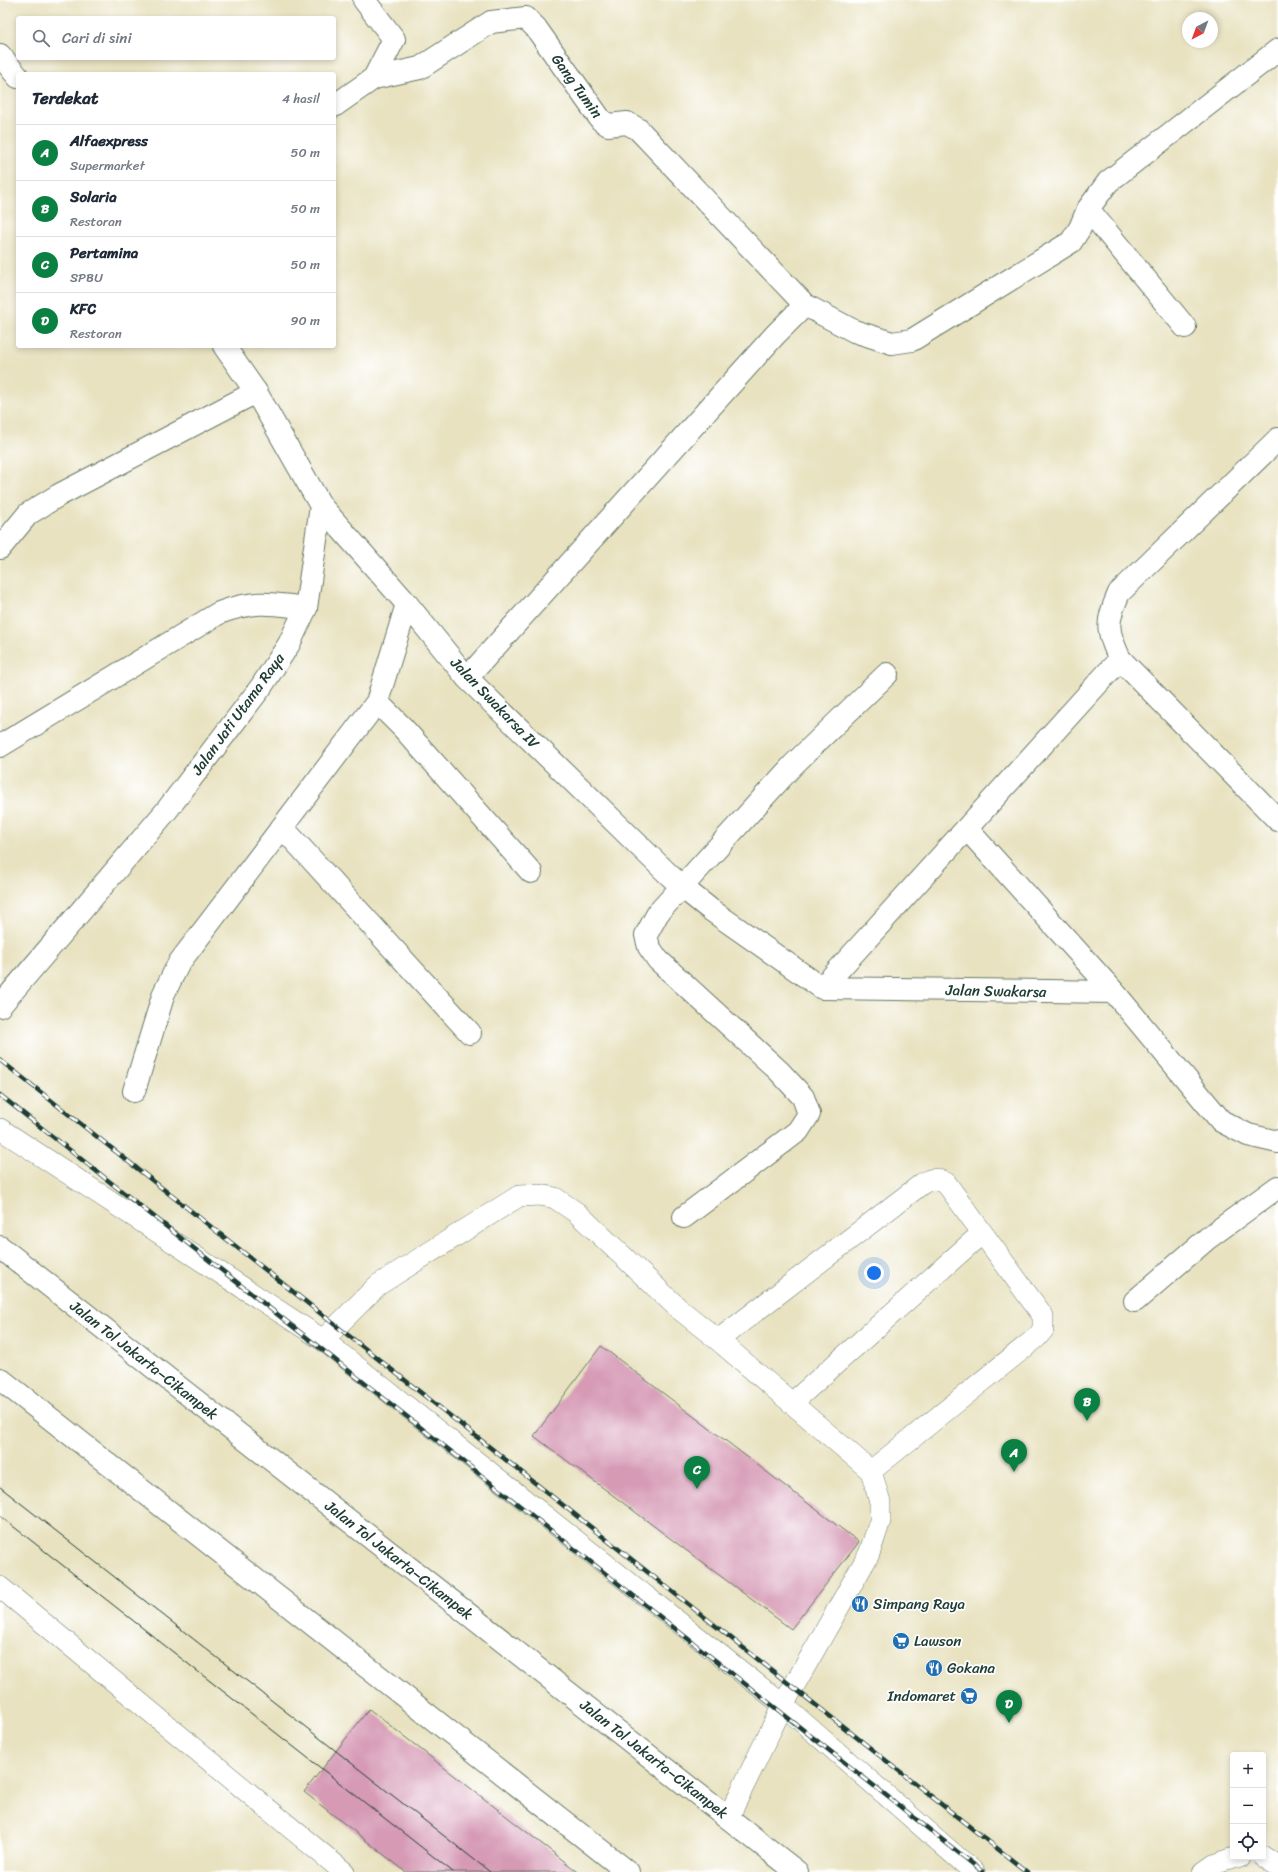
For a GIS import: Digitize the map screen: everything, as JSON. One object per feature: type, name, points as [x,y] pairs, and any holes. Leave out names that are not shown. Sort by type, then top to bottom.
[{"type":"main road","points":[[336,105],[374,78],[394,39],[364,0]]},
{"type":"main road","name":"Gang Tumin","points":[[374,78],[420,68],[490,22],[526,18],[536,28],[601,120],[608,125],[627,123],[638,129],[805,305]]},
{"type":"main road","points":[[467,678],[775,335],[805,305],[854,331],[892,343],[912,340],[1071,242],[1080,228],[1088,209],[1108,182],[1278,50]]},
{"type":"main road","points":[[0,55],[16,75]]},
{"type":"main road","points":[[1088,209],[1185,327]]},
{"type":"main road","points":[[225,348],[256,392],[321,506]]},
{"type":"main road","points":[[0,548],[28,514],[52,499],[256,392]]},
{"type":"main road","points":[[1278,438],[1119,593],[1109,614],[1110,639],[1120,659],[1278,820]]},
{"type":"main road","name":"Jalan Swakarsa IV","points":[[321,506],[407,604],[467,678],[682,887]]},
{"type":"main road","name":"Jalan Jati Utama Raya","points":[[3,1002],[167,810],[261,687],[289,644],[306,608],[321,506]]},
{"type":"main road","points":[[0,746],[219,613],[240,606],[266,602],[306,608]]},
{"type":"main road","points":[[134,1091],[164,993],[179,963],[378,702],[407,604]]},
{"type":"main road","points":[[682,887],[711,910],[822,988],[1120,659]]},
{"type":"main road","points":[[684,1216],[798,1131],[808,1114],[803,1097],[788,1081],[658,960],[649,947],[646,935],[658,914],[794,764],[887,674]]},
{"type":"main road","points":[[378,702],[531,872]]},
{"type":"main road","points":[[282,827],[470,1034]]},
{"type":"main road","points":[[967,829],[1114,992],[1221,1121],[1248,1135],[1278,1142]]},
{"type":"main road","name":"Jalan Swakarsa","points":[[822,988],[1114,992]]},
{"type":"main road","points":[[1135,1301],[1208,1238],[1278,1187]]},
{"type":"main road","name":"Jalan Tol Jakarta–Cikampek","points":[[0,1247],[797,1872]]},
{"type":"main road","points":[[0,1379],[628,1872]]},
{"type":"lane","points":[[0,1129],[323,1340],[783,1705],[974,1872]]},
{"type":"lane","points":[[718,1340],[930,1179],[937,1179],[946,1183],[1043,1316],[1043,1330],[1036,1338],[872,1471]]},
{"type":"lane","points":[[323,1340],[378,1285],[519,1196],[540,1195],[556,1198],[577,1213],[678,1308],[718,1340],[872,1471],[880,1502],[880,1521],[869,1554],[783,1705],[728,1818]]},
{"type":"lane","points":[[792,1403],[982,1233]]},
{"type":"lane","points":[[0,1587],[344,1872]]},
{"type":"lane","points":[[1266,1859],[1278,1867]]},
{"type":"lane","points":[[1203,1872],[1213,1866],[1230,1860]]},
{"type":"building","points":[[601,1346],[859,1542],[791,1629],[534,1436]]},
{"type":"building","points":[[369,1709],[578,1872],[406,1872],[304,1792]]},
{"type":"tram line","points":[[0,1487],[490,1872]]},
{"type":"tram line","points":[[0,1516],[453,1872]]},
{"type":"railway","points":[[0,1060],[1027,1872]]},
{"type":"railway","points":[[0,1095],[983,1872]]},
{"type":"place","name":"Solaria","points":[[1087,1421]]},
{"type":"place","name":"Alfaexpress","points":[[1014,1472]]},
{"type":"place","name":"Pertamina","points":[[697,1489]]},
{"type":"place","name":"Simpang Raya","points":[[860,1604]]},
{"type":"place","name":"Lawson","points":[[901,1641]]},
{"type":"place","name":"Gokana","points":[[934,1668]]},
{"type":"place","name":"Indomaret","points":[[969,1696]]},
{"type":"place","name":"KFC","points":[[1009,1723]]}]
